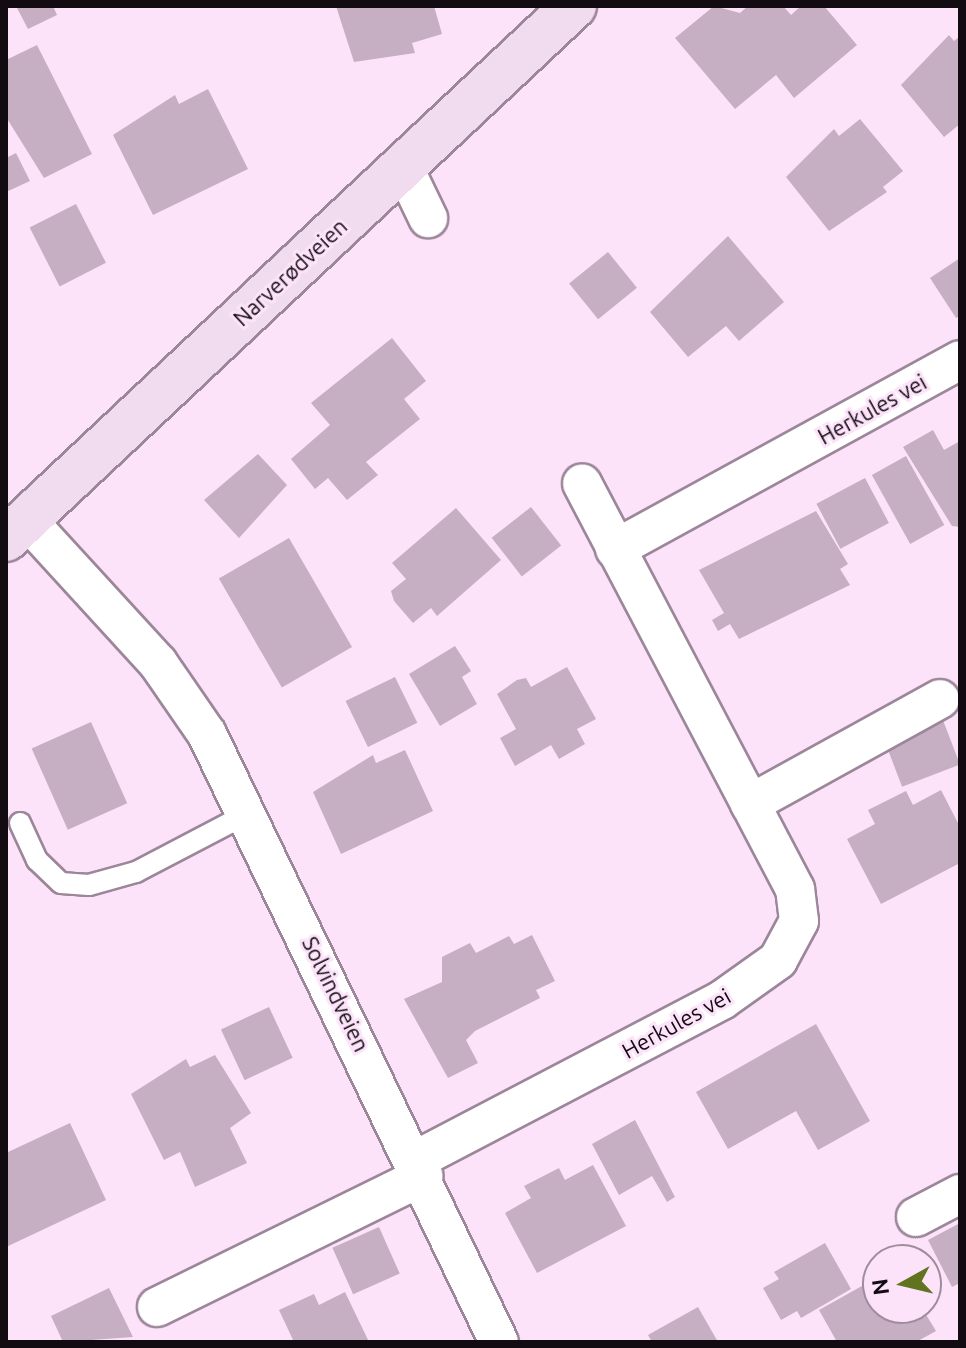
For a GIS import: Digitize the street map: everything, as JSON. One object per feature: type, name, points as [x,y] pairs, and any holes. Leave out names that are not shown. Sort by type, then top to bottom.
[{"type":"main road","name":"Narverødveien","points":[[16,529],[574,6]]},
{"type":"street","points":[[403,166],[428,218]]},
{"type":"street","name":"Herkules vei","points":[[615,549],[960,360]]},
{"type":"street","name":"Herkules vei","points":[[420,1168],[722,1000],[778,960],[793,938],[799,904],[582,484]]},
{"type":"street","name":"Solvindveien","points":[[16,529],[158,663],[249,813],[420,1168],[499,1342]]},
{"type":"street","points":[[750,804],[940,699]]},
{"type":"street","points":[[157,1307],[420,1168]]},
{"type":"street","points":[[916,1217],[960,1194]]},
{"type":"lane","points":[[20,823],[37,860],[61,883],[89,885],[136,872],[249,813]]},
{"type":"building","points":[[16,6],[53,6],[57,15],[28,29]]},
{"type":"building","points":[[336,6],[434,6],[442,34],[412,43],[415,53],[354,62]]},
{"type":"building","points":[[714,6],[740,13],[748,6],[783,6],[791,15],[801,6],[824,6],[857,45],[794,98],[776,75],[735,109],[675,38]]},
{"type":"building","points":[[949,35],[954,41],[960,36],[960,124],[944,137],[901,85]]},
{"type":"building","points":[[37,45],[92,154],[44,178],[6,117],[6,60]]},
{"type":"building","points":[[208,89],[248,169],[153,215],[113,135],[175,95],[179,104]]},
{"type":"building","points":[[860,119],[903,171],[883,187],[887,192],[829,231],[786,177],[834,129],[839,136]]},
{"type":"building","points":[[16,153],[30,181],[6,192],[6,158]]},
{"type":"building","points":[[76,204],[106,263],[60,286],[30,228]]},
{"type":"building","points":[[728,236],[784,302],[739,341],[726,326],[688,357],[650,312]]},
{"type":"building","points":[[608,252],[637,288],[598,319],[569,283]]},
{"type":"building","points":[[960,258],[960,316],[956,318],[930,278]]},
{"type":"building","points":[[392,338],[426,381],[404,399],[420,419],[366,462],[378,475],[347,500],[328,478],[315,489],[291,459],[330,425],[311,403]]},
{"type":"building","points":[[933,430],[944,450],[960,441],[960,527],[952,526],[903,447]]},
{"type":"building","points":[[258,454],[287,485],[239,538],[204,500]]},
{"type":"building","points":[[906,456],[944,525],[910,544],[872,475]]},
{"type":"building","points":[[865,478],[889,523],[840,549],[816,504]]},
{"type":"building","points":[[531,507],[561,546],[522,576],[492,538]]},
{"type":"building","points":[[456,508],[501,560],[437,616],[431,608],[413,623],[394,601],[391,591],[406,579],[392,563]]},
{"type":"building","points":[[816,511],[848,564],[840,569],[850,585],[739,639],[730,624],[718,631],[712,620],[724,613],[699,570]]},
{"type":"building","points":[[289,538],[352,647],[282,688],[219,578]]},
{"type":"building","points":[[455,646],[471,671],[462,677],[477,704],[440,726],[409,674]]},
{"type":"building","points":[[567,667],[596,719],[577,729],[585,744],[559,759],[551,745],[515,766],[500,738],[516,729],[497,694],[517,680],[526,678],[531,687]]},
{"type":"building","points":[[395,677],[417,723],[368,747],[346,701]]},
{"type":"building","points":[[941,715],[960,764],[902,787],[883,737]]},
{"type":"building","points":[[91,722],[127,803],[68,830],[32,748]]},
{"type":"building","points":[[405,750],[433,811],[341,854],[313,792],[373,755],[376,763]]},
{"type":"building","points":[[941,790],[960,827],[960,863],[881,904],[847,839],[875,824],[868,810],[906,791],[913,805]]},
{"type":"building","points":[[532,935],[555,981],[536,990],[540,998],[475,1031],[466,1040],[478,1063],[448,1078],[404,999],[442,982],[442,957],[470,943],[476,953],[509,936],[514,944]]},
{"type":"building","points":[[269,1007],[293,1058],[245,1080],[221,1029]]},
{"type":"building","points":[[816,1024],[870,1121],[818,1150],[796,1111],[728,1149],[696,1092]]},
{"type":"building","points":[[215,1055],[251,1113],[230,1128],[247,1163],[195,1187],[180,1152],[164,1160],[131,1094],[186,1059],[190,1067]]},
{"type":"building","points":[[635,1120],[675,1197],[667,1202],[652,1176],[619,1195],[592,1144]]},
{"type":"building","points":[[70,1123],[106,1200],[6,1247],[6,1153]]},
{"type":"building","points":[[593,1165],[626,1226],[537,1273],[505,1213],[531,1198],[524,1186],[559,1168],[565,1180]]},
{"type":"building","points":[[960,1223],[960,1283],[952,1287],[942,1267],[942,1244],[930,1244],[928,1240]]},
{"type":"building","points":[[379,1227],[400,1274],[353,1294],[332,1248]]},
{"type":"building","points":[[825,1243],[851,1289],[801,1318],[797,1311],[781,1320],[763,1288],[779,1279],[774,1272]]},
{"type":"building","points":[[862,1286],[862,1324],[932,1324],[936,1331],[916,1342],[837,1342],[819,1310]]},
{"type":"building","points":[[109,1288],[133,1337],[63,1342],[51,1316]]},
{"type":"building","points":[[345,1292],[369,1342],[294,1342],[279,1310],[314,1294],[319,1305]]},
{"type":"building","points":[[698,1307],[718,1342],[652,1342],[648,1335]]}]
